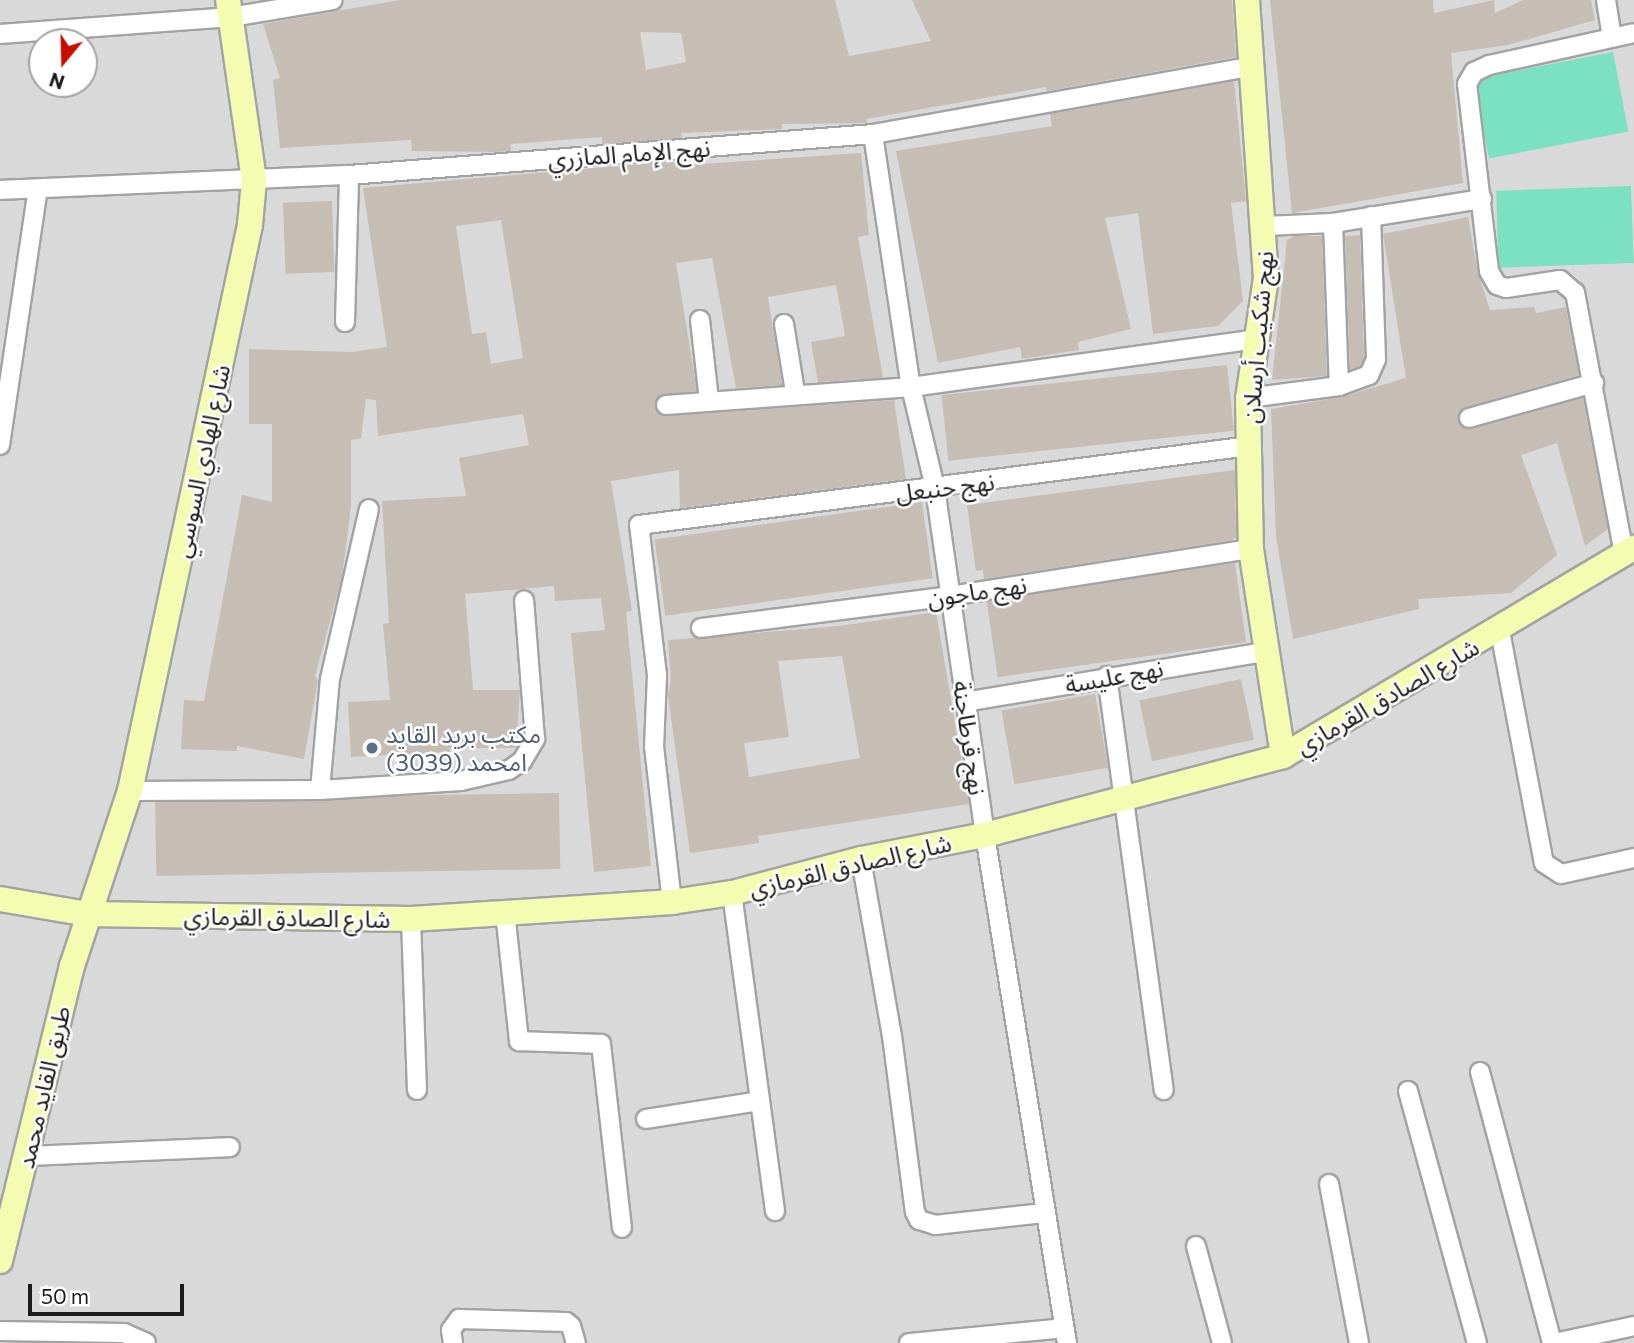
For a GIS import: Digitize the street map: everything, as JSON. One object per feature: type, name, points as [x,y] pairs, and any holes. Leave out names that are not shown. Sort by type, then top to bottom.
[{"type":"main road","name":"نهج شكيب أرسلان","points":[[1247,0],[1265,226],[1265,278],[1248,398],[1251,549],[1264,652],[1283,756]]},
{"type":"main road","name":"شارع الهادي السوسي","points":[[88,914],[130,791],[250,225],[254,180],[230,8]]},
{"type":"main road","name":"شارع الصادق القرمازي","points":[[0,899],[88,914],[411,919],[672,902],[732,893],[861,859],[985,835],[1123,796],[1283,756],[1500,631],[1629,551]]},
{"type":"main road","name":"طريق القايد محمد","points":[[0,1261],[88,914]]},
{"type":"street","points":[[0,34],[230,8],[333,0]]},
{"type":"street","points":[[1606,0],[1612,37]]},
{"type":"street","points":[[1629,551],[1594,383],[1570,285],[1554,280],[1506,288],[1493,279],[1467,100],[1467,83],[1474,72],[1634,33]]},
{"type":"street","name":"نهج الإمام المازري","points":[[0,190],[349,176],[873,134],[1253,66]]},
{"type":"street","name":"نهج قرطاجنة","points":[[873,134],[911,387],[935,488],[985,835],[1043,1213],[1065,1336]]},
{"type":"street","points":[[345,322],[349,176]]},
{"type":"street","points":[[0,445],[37,189]]},
{"type":"street","points":[[1265,226],[1333,223],[1482,199]]},
{"type":"street","points":[[1248,398],[1339,386],[1369,375],[1376,359],[1371,216]]},
{"type":"street","points":[[1333,223],[1339,386]]},
{"type":"street","points":[[699,320],[709,400]]},
{"type":"street","points":[[784,324],[794,393]]},
{"type":"street","points":[[666,405],[794,393],[911,387],[1255,339]]},
{"type":"street","points":[[1469,418],[1594,383]]},
{"type":"street","name":"نهج حنبعل","points":[[672,902],[654,747],[657,676],[639,525],[1250,446]]},
{"type":"street","points":[[320,790],[330,679],[369,509]]},
{"type":"street","name":"نهج ماجون","points":[[701,628],[950,596],[1251,549]]},
{"type":"street","points":[[130,791],[320,790],[461,781],[509,770],[522,761],[534,739],[524,600]]},
{"type":"street","points":[[1500,631],[1544,863],[1561,874],[1634,858]]},
{"type":"street","name":"نهج عليسة","points":[[965,702],[1107,676],[1264,652]]},
{"type":"street","points":[[1107,676],[1164,1090]]},
{"type":"street","points":[[861,859],[892,1035],[915,1212],[919,1220],[935,1225],[1043,1213]]},
{"type":"street","points":[[732,893],[775,1211]]},
{"type":"street","points":[[505,912],[519,1041],[601,1044],[622,1228]]},
{"type":"street","points":[[411,919],[416,1090]]},
{"type":"street","points":[[1480,1072],[1554,1343],[1634,1326]]},
{"type":"street","points":[[1408,1091],[1477,1343]]},
{"type":"street","points":[[646,1119],[760,1101]]},
{"type":"street","points":[[27,1156],[230,1147]]},
{"type":"street","points":[[1329,1184],[1359,1343]]},
{"type":"street","points":[[1195,1246],[1222,1343]]},
{"type":"street","points":[[453,1343],[451,1330],[459,1319],[566,1322],[572,1325],[576,1343]]},
{"type":"street","points":[[0,1331],[124,1333],[146,1343]]},
{"type":"street","points":[[909,1343],[1065,1336]]},
{"type":"shaded area","points":[[0,0],[1634,0],[1634,1343],[0,1343]]},
{"type":"green space","points":[[1613,52],[1628,132],[1489,159],[1474,79]]},
{"type":"green space","points":[[1631,186],[1634,263],[1499,268],[1496,191]]},
{"type":"building","points":[[400,0],[835,0],[849,56],[931,41],[912,0],[1232,0],[1236,57],[1047,91],[1046,87],[866,119],[867,123],[782,124],[782,129],[681,133],[682,138],[602,144],[602,137],[510,144],[511,151],[498,152],[412,151],[411,140],[280,148],[273,80],[280,78],[263,24]],"holes":[[[640,32],[681,33],[686,62],[646,70]]]},
{"type":"building","points":[[1270,0],[1433,0],[1434,13],[1494,0],[1495,13],[1523,0],[1591,0],[1595,20],[1508,45],[1451,53],[1463,183],[1292,213]]},
{"type":"building","points":[[1234,81],[1246,201],[1231,203],[1243,301],[1218,326],[1153,334],[1138,213],[1105,218],[1131,329],[1078,342],[1079,350],[1022,359],[1020,347],[938,363],[896,151],[1052,126],[1050,114]]},
{"type":"building","points":[[861,153],[869,235],[858,237],[883,378],[818,382],[811,342],[845,336],[836,285],[768,297],[782,385],[736,388],[712,258],[676,263],[697,391],[660,395],[655,407],[667,416],[894,400],[906,479],[680,508],[679,470],[611,481],[632,611],[626,612],[651,866],[594,872],[571,633],[605,630],[601,598],[555,601],[554,586],[465,594],[473,690],[520,690],[516,748],[450,748],[450,752],[351,757],[348,702],[390,700],[383,624],[389,623],[382,501],[466,496],[459,458],[529,445],[523,414],[378,436],[376,400],[366,399],[361,438],[351,440],[351,506],[342,577],[315,676],[318,680],[304,759],[237,746],[237,751],[181,749],[184,700],[204,701],[242,495],[272,502],[272,424],[249,424],[249,349],[351,352],[387,347],[363,188],[686,160],[687,165]],"holes":[[[501,220],[523,358],[491,364],[486,332],[472,334],[456,226]]]},
{"type":"building","points":[[332,201],[334,272],[286,274],[283,203]]},
{"type":"building","points":[[1468,217],[1478,273],[1490,310],[1534,307],[1536,313],[1566,307],[1579,375],[1466,407],[1458,422],[1472,429],[1583,398],[1608,529],[1585,546],[1557,443],[1521,455],[1557,555],[1511,593],[1418,599],[1419,609],[1293,639],[1276,536],[1271,409],[1341,397],[1406,378],[1383,234]]},
{"type":"building","points":[[1360,235],[1364,359],[1361,366],[1350,370],[1345,236]]},
{"type":"building","points":[[1294,236],[1322,236],[1327,376],[1272,380],[1287,240]]},
{"type":"building","points":[[1227,365],[1234,431],[948,461],[942,395]]},
{"type":"building","points":[[1235,470],[1236,537],[1232,540],[984,579],[983,570],[976,571],[967,505]]},
{"type":"building","points":[[922,502],[933,578],[665,616],[655,540]]},
{"type":"building","points":[[1235,563],[1246,642],[998,677],[986,598]]},
{"type":"building","points":[[936,612],[969,804],[758,836],[759,843],[690,853],[668,696],[671,680],[668,640],[839,626]],"holes":[[[842,656],[860,758],[749,777],[744,743],[789,737],[778,661]]]},
{"type":"building","points":[[1241,679],[1254,740],[1152,761],[1139,701]]},
{"type":"building","points":[[1095,694],[1108,768],[1014,784],[1001,710]]},
{"type":"building","points":[[559,793],[560,869],[156,876],[155,800]]},
{"type":"place","name":"مكتب بريد القايد امحمد (3039)","points":[[372,748]]}]
